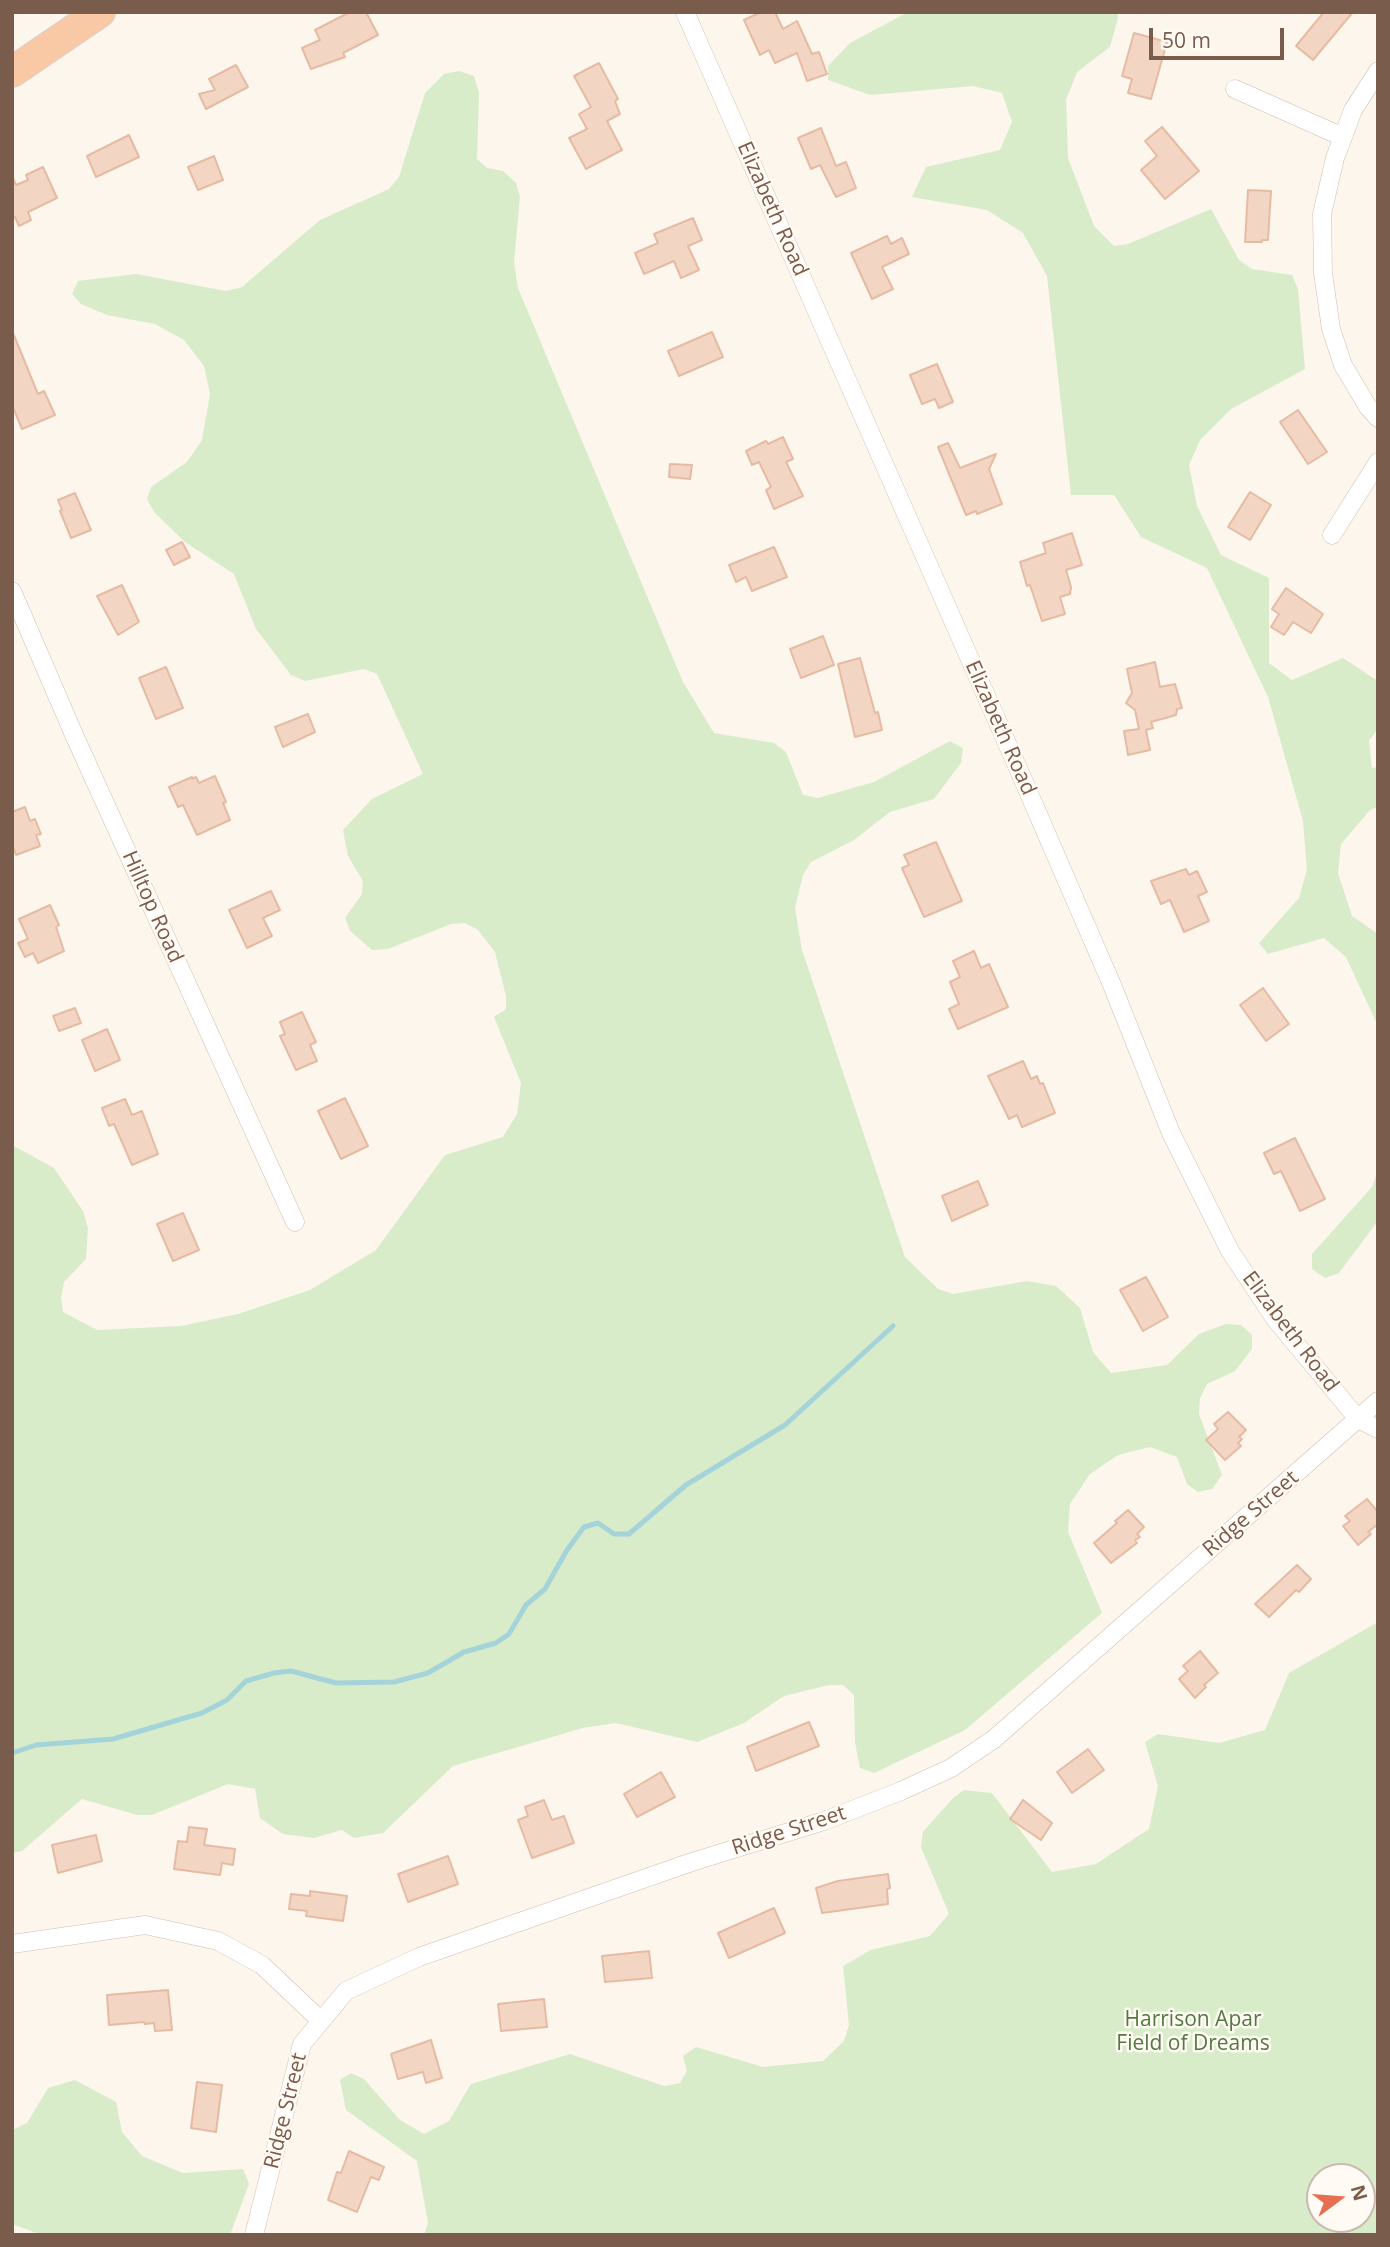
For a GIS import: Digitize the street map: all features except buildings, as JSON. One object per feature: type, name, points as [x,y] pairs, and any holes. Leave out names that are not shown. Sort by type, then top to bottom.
[{"type":"highway","points":[[12,72],[100,12]]},
{"type":"street","name":"Elizabeth Road","points":[[685,12],[1021,775],[1112,985],[1171,1133],[1230,1251],[1276,1320],[1358,1419]]},
{"type":"street","points":[[1378,71],[1353,110],[1335,158],[1322,214],[1323,273],[1331,329],[1343,365],[1368,407],[1378,418]]},
{"type":"street","points":[[1235,89],[1343,137]]},
{"type":"street","points":[[1332,535],[1378,462]]},
{"type":"street","name":"Hilltop Road","points":[[12,591],[75,737],[295,1222]]},
{"type":"street","name":"Ridge Street","points":[[254,2235],[302,2044],[346,1991],[419,1957],[692,1862],[824,1821],[951,1768],[994,1739],[1378,1401]]},
{"type":"street","points":[[1358,1419],[1378,1429]]},
{"type":"street","points":[[12,1944],[145,1925],[218,1941],[262,1965],[320,2020]]},
{"type":"green space","points":[[908,12],[1117,12],[1118,18],[1110,47],[1077,72],[1066,100],[1068,158],[1094,226],[1114,246],[1128,244],[1211,209],[1239,260],[1252,269],[1292,275],[1298,289],[1305,369],[1231,409],[1200,440],[1189,465],[1197,506],[1221,555],[1269,578],[1269,663],[1292,680],[1343,658],[1378,681],[1378,729],[1369,740],[1372,768],[1378,767],[1378,807],[1370,810],[1341,844],[1338,873],[1352,916],[1378,934],[1378,1026],[1346,957],[1324,938],[1268,954],[1259,943],[1299,898],[1307,870],[1303,821],[1268,697],[1207,568],[1141,537],[1114,495],[1071,495],[1047,276],[1023,233],[987,210],[912,197],[926,167],[1000,150],[1012,122],[1002,93],[973,86],[870,95],[828,80],[828,66],[850,43]]},
{"type":"green space","points":[[459,71],[474,76],[479,93],[477,159],[487,168],[503,171],[516,183],[520,197],[514,262],[518,288],[683,682],[714,733],[774,743],[786,752],[803,795],[818,798],[874,782],[950,741],[963,748],[961,763],[934,799],[890,812],[854,840],[811,862],[803,875],[795,908],[802,950],[905,1257],[938,1289],[953,1294],[1027,1281],[1056,1286],[1080,1308],[1093,1352],[1111,1373],[1167,1365],[1199,1334],[1226,1324],[1241,1325],[1252,1335],[1252,1349],[1235,1371],[1207,1384],[1200,1398],[1199,1414],[1222,1475],[1212,1489],[1198,1492],[1187,1484],[1177,1457],[1150,1447],[1118,1455],[1090,1474],[1070,1504],[1068,1532],[1102,1613],[965,1730],[874,1773],[860,1768],[855,1742],[854,1695],[843,1685],[829,1685],[784,1696],[744,1723],[697,1742],[616,1723],[583,1728],[453,1766],[383,1833],[354,1838],[342,1830],[314,1838],[283,1834],[260,1818],[255,1789],[228,1784],[152,1815],[137,1815],[82,1799],[22,1851],[12,1853],[12,1145],[54,1168],[83,1211],[88,1228],[86,1259],[64,1282],[61,1297],[63,1312],[97,1330],[181,1326],[238,1314],[310,1290],[376,1250],[445,1155],[503,1137],[517,1114],[521,1083],[494,1017],[506,1009],[506,996],[495,952],[478,930],[465,923],[451,924],[388,949],[372,950],[350,931],[345,918],[362,894],[363,881],[348,856],[343,830],[372,799],[423,774],[377,674],[364,669],[305,681],[291,675],[256,629],[234,574],[185,542],[154,512],[147,499],[151,487],[187,462],[202,440],[210,394],[204,366],[184,340],[155,324],[107,315],[81,304],[72,294],[78,281],[136,274],[226,291],[242,287],[320,220],[389,189],[399,177],[425,93],[444,74]]},
{"type":"green space","points":[[1378,1170],[1378,1221],[1339,1273],[1325,1278],[1312,1269],[1312,1254],[1372,1187]]},
{"type":"green space","name":"Harrison Apar Field of Dreams","points":[[1378,1622],[1378,2235],[424,2235],[428,2223],[417,2161],[346,2110],[340,2080],[351,2073],[364,2079],[400,2120],[424,2134],[449,2121],[471,2084],[570,2054],[664,2086],[680,2083],[687,2071],[683,2056],[696,2047],[763,2067],[823,2061],[844,2041],[849,2025],[843,1966],[871,1950],[930,1936],[949,1914],[921,1847],[923,1832],[953,1798],[964,1790],[992,1793],[1052,1872],[1096,1864],[1149,1829],[1158,1786],[1145,1742],[1158,1734],[1219,1743],[1265,1730],[1289,1673]]},
{"type":"green space","points":[[75,2080],[116,2102],[122,2132],[142,2156],[183,2173],[243,2169],[249,2184],[230,2235],[42,2235],[12,2224],[12,2130],[27,2123],[48,2088]]},
{"type":"waterway","points":[[12,1753],[36,1745],[113,1739],[202,1713],[227,1700],[246,1681],[274,1673],[291,1671],[336,1683],[394,1682],[428,1673],[464,1652],[496,1643],[509,1634],[526,1605],[545,1589],[567,1550],[584,1527],[598,1523],[614,1534],[629,1534],[686,1485],[785,1425],[893,1326]]}]
